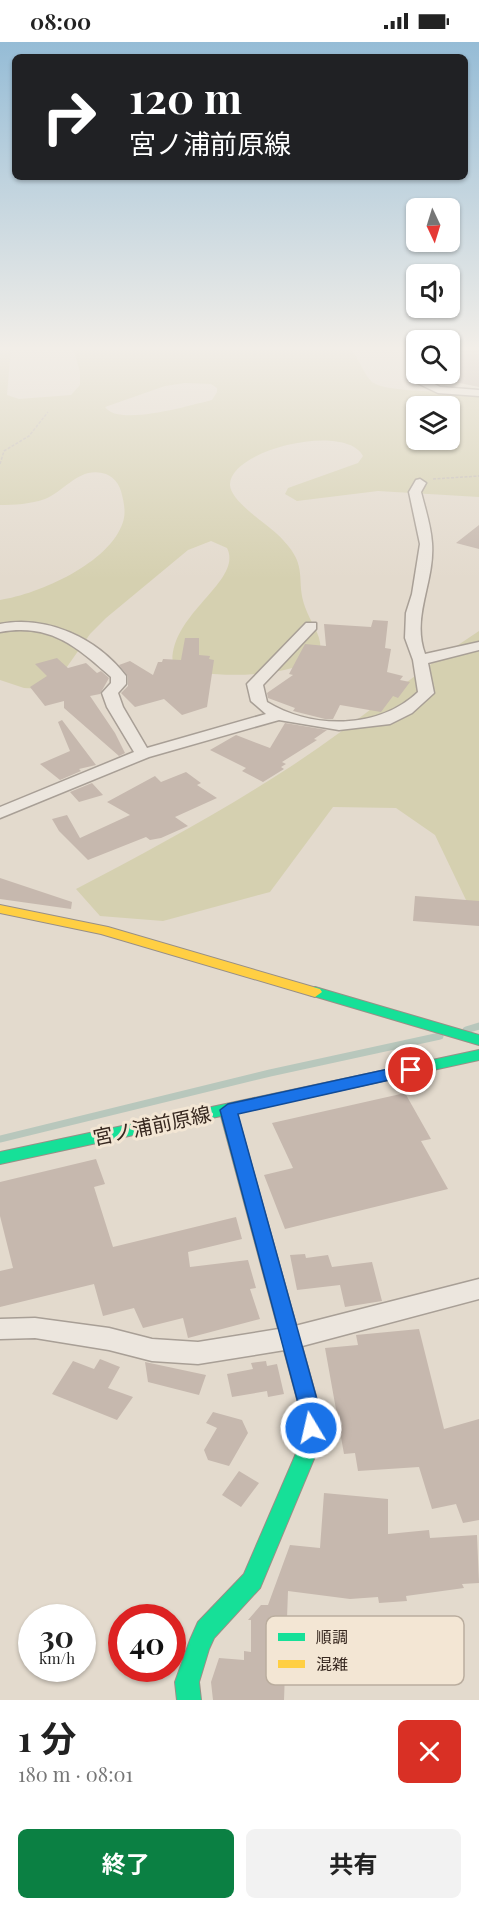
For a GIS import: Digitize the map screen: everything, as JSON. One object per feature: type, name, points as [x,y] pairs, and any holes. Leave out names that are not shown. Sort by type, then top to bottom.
[{"type":"street","points":[[0,813],[143,754],[279,716],[339,725],[384,721],[407,712],[426,693],[420,660],[411,638],[413,613],[426,558],[424,523],[415,492],[420,483]]},
{"type":"street","points":[[0,628],[30,625],[76,639],[119,676],[118,684],[110,693],[115,707],[143,754]]},
{"type":"street","points":[[279,716],[261,704],[256,695],[255,684],[311,626]]},
{"type":"street","points":[[420,660],[479,646]]},
{"type":"street","points":[[0,909],[104,930],[479,1040]]},
{"type":"street","name":"宮ノ浦前原線","points":[[0,1158],[479,1055]]},
{"type":"street","points":[[189,1700],[187,1682],[206,1630],[252,1581],[311,1442],[311,1414],[228,1110]]},
{"type":"street","points":[[0,1329],[34,1328],[109,1338],[152,1350],[198,1353],[291,1338],[479,1289]]},
{"type":"path","points":[[0,464],[4,451],[29,436],[38,424]]},
{"type":"path","points":[[420,483],[447,476],[479,476]]},
{"type":"shaded area","points":[[0,424],[406,424],[406,450],[460,450],[460,424],[479,424],[479,497],[378,491],[297,501],[285,494],[288,488],[358,463],[363,456],[352,446],[334,441],[313,441],[267,451],[248,461],[235,472],[230,485],[232,492],[244,507],[283,540],[296,558],[302,597],[319,638],[319,658],[286,670],[227,675],[173,667],[174,648],[181,631],[191,615],[225,574],[229,561],[227,548],[211,541],[188,550],[106,618],[90,634],[55,684],[44,689],[24,688],[0,680],[0,600],[34,591],[89,563],[116,537],[125,512],[118,484],[106,474],[93,472],[79,477],[45,499],[0,505]]},
{"type":"shaded area","points":[[479,631],[479,908],[466,900],[435,835],[396,808],[333,807],[270,892],[163,921],[100,916],[76,889],[185,831],[290,767]]},
{"type":"building","points":[[479,525],[479,549],[456,543]]},
{"type":"building","points":[[373,620],[388,621],[385,648],[391,649],[387,672],[403,676],[400,680],[410,682],[398,698],[393,696],[381,712],[340,705],[333,719],[325,719],[293,711],[295,708],[268,698],[267,693],[293,675],[289,674],[305,644],[326,646],[324,624],[371,627]]},
{"type":"building","points":[[185,638],[199,638],[199,655],[210,656],[209,659],[214,660],[207,707],[182,715],[164,699],[135,707],[121,693],[128,686],[128,676],[119,665],[130,661],[153,675],[158,662],[162,662],[163,659],[181,660]]},
{"type":"building","points":[[57,658],[68,668],[86,663],[97,673],[101,671],[109,678],[100,694],[90,696],[115,733],[125,753],[119,756],[64,708],[64,701],[45,706],[30,687],[47,676],[35,664]]},
{"type":"building","points":[[62,720],[96,765],[79,769],[81,771],[60,780],[40,764],[70,751],[58,722]]},
{"type":"building","points":[[285,723],[327,730],[314,739],[317,740],[282,762],[286,764],[281,767],[284,769],[263,782],[242,771],[246,768],[210,750],[236,735],[270,748]]},
{"type":"building","points":[[186,772],[201,783],[197,785],[217,798],[175,817],[188,826],[161,838],[150,840],[146,837],[88,860],[59,831],[52,819],[67,815],[80,838],[130,815],[107,802],[155,776],[161,782]]},
{"type":"building","points":[[92,783],[103,795],[79,802],[70,792]]},
{"type":"building","points":[[0,878],[72,902],[71,909],[0,899]]},
{"type":"building","points":[[415,896],[479,901],[479,926],[413,921]]},
{"type":"building","points":[[405,1093],[431,1139],[421,1141],[448,1189],[285,1229],[264,1175],[293,1168],[272,1123]]},
{"type":"building","points":[[96,1159],[105,1184],[94,1187],[113,1247],[236,1217],[242,1239],[188,1252],[190,1267],[248,1260],[256,1288],[250,1289],[260,1319],[188,1338],[183,1318],[143,1328],[134,1308],[103,1316],[94,1284],[0,1307],[0,1271],[13,1268],[0,1216],[0,1182]]},
{"type":"building","points":[[305,1254],[306,1258],[328,1255],[332,1267],[372,1262],[382,1301],[345,1307],[340,1285],[297,1290],[290,1255]]},
{"type":"building","points":[[419,1329],[444,1429],[479,1419],[479,1520],[463,1523],[456,1504],[432,1509],[419,1467],[358,1471],[355,1453],[344,1454],[325,1348],[358,1345],[356,1335]]},
{"type":"building","points":[[100,1359],[120,1367],[108,1388],[133,1397],[117,1420],[52,1394],[73,1361],[94,1369]]},
{"type":"building","points":[[266,1361],[267,1366],[277,1364],[284,1394],[268,1397],[267,1391],[232,1397],[227,1374],[253,1369],[251,1363]]},
{"type":"building","points":[[145,1362],[206,1375],[199,1395],[148,1382]]},
{"type":"building","points":[[213,1412],[242,1420],[248,1433],[229,1466],[208,1460],[204,1450],[217,1428],[206,1423]]},
{"type":"building","points":[[239,1471],[259,1483],[241,1507],[222,1495]]},
{"type":"building","points":[[324,1493],[388,1499],[388,1534],[429,1530],[430,1538],[477,1535],[479,1583],[462,1584],[464,1588],[406,1596],[407,1601],[379,1603],[378,1597],[350,1599],[288,1591],[287,1616],[266,1616],[266,1685],[285,1685],[284,1700],[213,1700],[211,1682],[219,1658],[244,1660],[244,1651],[251,1652],[251,1620],[248,1620],[261,1605],[268,1605],[290,1545],[320,1548]]},
{"type":"waterway","points":[[466,1030],[479,1026]]},
{"type":"waterway","points":[[0,1139],[270,1073],[440,1036]]},
{"type":"traffic: fast","points":[[315,992],[479,1040]]},
{"type":"traffic: fast","points":[[0,1158],[479,1055]]},
{"type":"traffic: fast","points":[[189,1700],[187,1682],[206,1630],[252,1581],[311,1442],[311,1414],[228,1110]]},
{"type":"traffic: slow","points":[[0,909],[103,930],[315,992]]},
{"type":"route","points":[[311,1428],[311,1414],[228,1110],[411,1070]]}]
